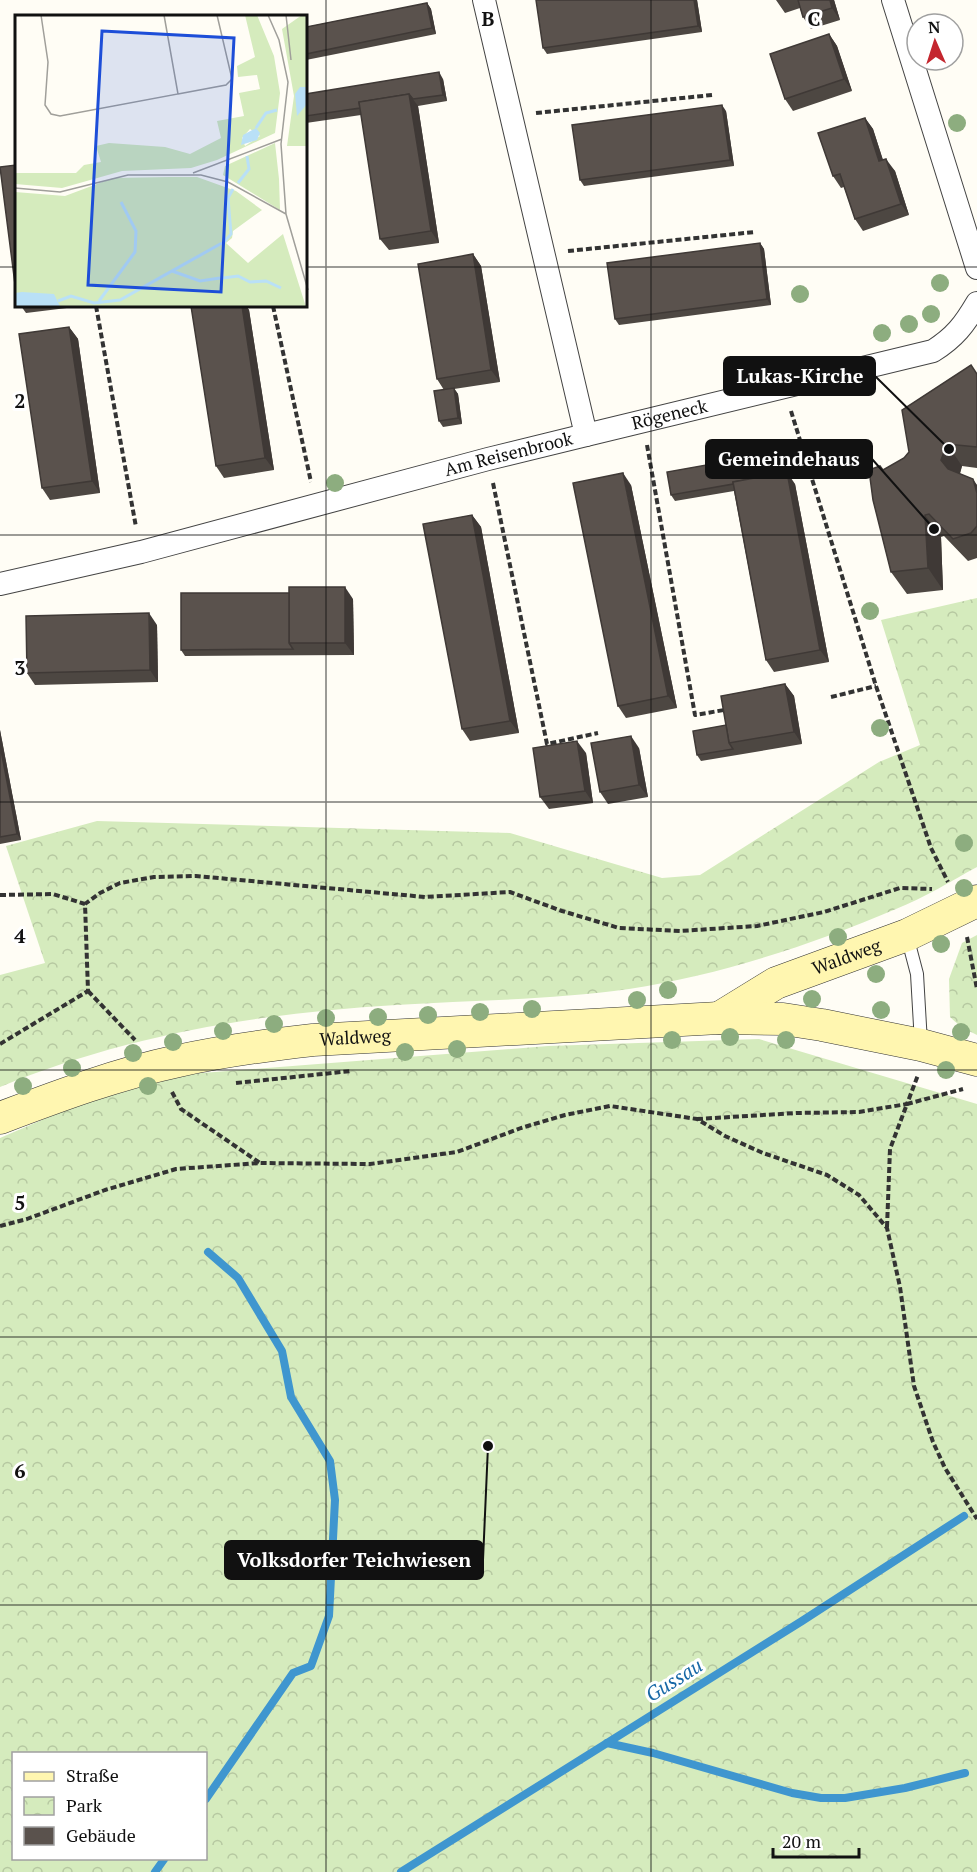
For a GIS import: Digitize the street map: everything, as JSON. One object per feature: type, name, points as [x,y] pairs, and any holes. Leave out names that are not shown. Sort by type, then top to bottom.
[{"type":"main road","name":"Waldweg","points":[[719,1018],[776,983],[907,934],[963,900]]},
{"type":"main road","name":"Waldweg","points":[[0,1118],[63,1094],[156,1066],[249,1048],[314,1040],[719,1018],[793,1021],[869,1033],[916,1063],[968,1072]]},
{"type":"street","name":"Am Reisenbrook","points":[[0,584],[141,552],[586,435],[484,0]]},
{"type":"street","points":[[893,0],[977,268]]},
{"type":"street","name":"Rögeneck","points":[[586,435],[933,351],[952,339],[965,324],[977,303]]},
{"type":"lane","points":[[907,934],[917,974],[916,1063]]},
{"type":"path","points":[[511,115],[712,95]]},
{"type":"path","points":[[544,254],[755,232]]},
{"type":"path","points":[[96,308],[141,552]]},
{"type":"path","points":[[273,308],[316,506]]},
{"type":"path","points":[[784,387],[876,686],[931,848],[963,900],[977,989]]},
{"type":"path","points":[[643,421],[695,715],[724,710]]},
{"type":"path","points":[[488,459],[547,744],[598,733]]},
{"type":"path","points":[[831,697],[876,686]]},
{"type":"path","points":[[0,895],[53,894],[85,904],[120,883],[154,878],[196,876],[425,897],[510,892],[562,911],[620,928],[680,931],[757,926],[824,912],[900,888],[963,900]]},
{"type":"path","points":[[85,904],[87,991],[151,1057],[156,1066]]},
{"type":"path","points":[[0,1044],[87,991]]},
{"type":"path","points":[[916,1063],[929,1076]]},
{"type":"path","points":[[916,1063],[908,1104],[890,1149],[887,1228],[900,1287],[914,1386],[933,1442],[945,1468],[977,1519]]},
{"type":"path","points":[[229,1084],[358,1070]]},
{"type":"path","points":[[0,1226],[27,1219],[105,1190],[176,1169],[260,1164],[370,1164],[457,1152],[564,1115],[610,1106],[697,1119],[859,1112],[908,1104],[969,1088],[968,1072]]},
{"type":"path","points":[[182,1089],[171,1090],[181,1108],[260,1164]]},
{"type":"path","points":[[697,1119],[725,1136],[763,1154],[827,1175],[859,1195],[887,1228]]},
{"type":"green space","points":[[977,598],[977,867],[917,900],[864,922],[765,957],[663,983],[571,995],[345,1009],[244,1021],[145,1040],[96,1053],[0,1087],[0,975],[45,963],[6,846],[97,821],[510,833],[662,878],[700,875],[879,762],[920,745],[881,620]]},
{"type":"green space","points":[[977,935],[977,1035],[961,1027],[950,1017],[949,979],[962,943]]},
{"type":"green space","points":[[759,1039],[977,1104],[977,1872],[0,1872],[0,1138],[139,1078],[548,1046]]},
{"type":"building","points":[[536,0],[694,0],[698,26],[543,48]]},
{"type":"building","points":[[798,0],[830,0],[832,8],[803,17]]},
{"type":"building","points":[[427,3],[432,28],[308,54],[308,27]]},
{"type":"building","points":[[829,34],[844,79],[785,99],[770,54]]},
{"type":"building","points":[[439,72],[443,95],[413,99],[409,94],[359,102],[360,108],[308,116],[308,94]]},
{"type":"building","points":[[409,94],[431,231],[380,239],[359,102]]},
{"type":"building","points":[[722,105],[730,160],[580,180],[572,125]]},
{"type":"building","points":[[865,118],[879,161],[886,159],[901,204],[855,219],[840,174],[833,176],[818,133]]},
{"type":"building","points":[[15,165],[15,284],[0,167]]},
{"type":"building","points":[[760,243],[767,299],[615,319],[607,263]]},
{"type":"building","points":[[473,254],[491,370],[437,379],[418,264]]},
{"type":"building","points":[[191,308],[242,308],[265,458],[216,466]]},
{"type":"building","points":[[69,327],[92,481],[42,488],[19,334]]},
{"type":"building","points":[[971,365],[977,374],[977,447],[947,444],[941,460],[948,469],[973,479],[977,493],[977,526],[971,533],[953,539],[929,514],[925,515],[928,568],[891,572],[873,500],[869,470],[880,466],[883,470],[904,458],[909,452],[902,410]]},
{"type":"building","points":[[454,388],[458,418],[439,421],[434,391]]},
{"type":"building","points":[[768,454],[772,475],[671,495],[667,472]]},
{"type":"building","points":[[787,472],[820,650],[766,660],[733,482]]},
{"type":"building","points":[[623,473],[668,696],[618,706],[573,483]]},
{"type":"building","points":[[472,515],[510,721],[462,729],[423,524]]},
{"type":"building","points":[[289,587],[345,587],[345,643],[289,643]]},
{"type":"building","points":[[181,593],[289,593],[289,643],[293,649],[181,650]]},
{"type":"building","points":[[149,613],[150,670],[27,673],[26,616]]},
{"type":"building","points":[[785,684],[794,732],[729,743],[721,696]]},
{"type":"building","points":[[726,725],[729,743],[733,749],[697,755],[693,731]]},
{"type":"building","points":[[631,736],[639,785],[600,792],[591,743]]},
{"type":"building","points":[[577,741],[585,791],[540,797],[533,748]]},
{"type":"building","points":[[0,745],[17,834],[0,837]]},
{"type":"waterway","points":[[207,1798],[293,1673],[311,1666],[329,1616],[335,1500],[330,1461],[291,1397],[282,1351],[238,1278],[208,1252]]},
{"type":"waterway","name":"Gussau","points":[[401,1872],[802,1621],[964,1516]]},
{"type":"waterway","points":[[607,1743],[653,1753],[792,1793],[821,1798],[845,1798],[905,1788],[965,1773]]},
{"type":"waterway","points":[[155,1872],[164,1860]]},
{"type":"place","name":"Lukas-Kirche","points":[[949,449]]},
{"type":"place","name":"Gemeindehaus","points":[[934,529]]},
{"type":"place","name":"Volksdorfer Teichwiesen","points":[[488,1446]]}]
